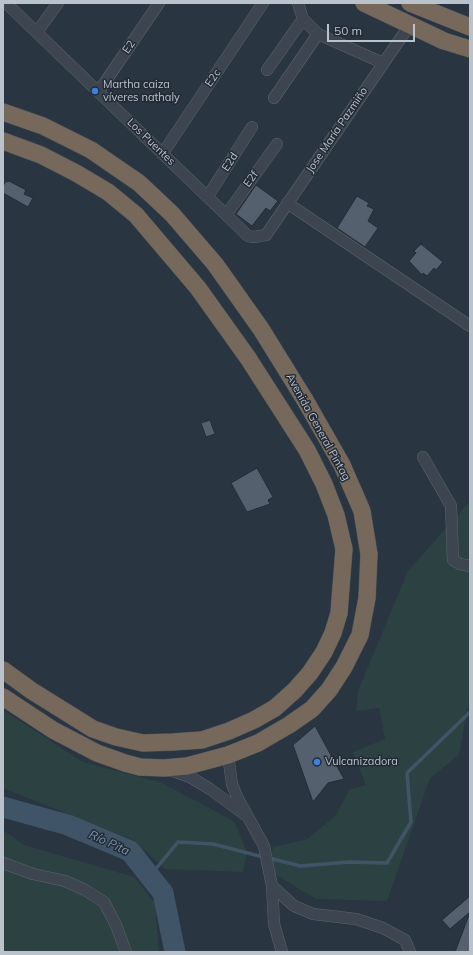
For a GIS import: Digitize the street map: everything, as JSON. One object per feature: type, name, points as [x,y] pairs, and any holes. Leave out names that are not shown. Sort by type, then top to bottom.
[{"type":"highway","points":[[364,3],[409,26],[444,41],[470,49]]},
{"type":"highway","points":[[410,3],[470,27]]},
{"type":"highway","name":"Avenida General Pintag","points":[[3,112],[43,126],[91,150],[139,182],[172,214],[215,264],[260,329],[305,400],[331,446],[362,511],[369,554],[367,598],[360,635],[344,667],[329,690],[312,709],[258,743],[228,755],[187,766],[164,768],[140,767],[97,753],[53,730],[9,701]]},
{"type":"highway","name":"Avenida General Pintag","points":[[3,141],[41,156],[76,173],[108,192],[136,215],[198,288],[248,358],[307,450],[334,509],[344,549],[339,612],[324,652],[310,673],[295,690],[275,708],[254,720],[202,740],[143,743],[116,737],[93,729],[32,691],[3,670]]},
{"type":"street","name":"Los Puentes","points":[[6,3],[248,236],[254,237],[266,235]]},
{"type":"street","points":[[37,32],[58,3]]},
{"type":"street","name":"E2","points":[[99,91],[159,3]]},
{"type":"street","name":"E2c","points":[[163,153],[263,3]]},
{"type":"street","points":[[298,3],[303,19],[318,34],[383,63]]},
{"type":"street","points":[[267,70],[303,19]]},
{"type":"street","name":"Jose María Pazmiño","points":[[266,235],[409,26]]},
{"type":"street","points":[[274,98],[318,34]]},
{"type":"street","name":"E2d","points":[[208,196],[252,127]]},
{"type":"street","name":"E2f","points":[[226,215],[277,144]]},
{"type":"street","points":[[287,203],[470,326]]},
{"type":"street","points":[[423,458],[451,506],[453,560],[460,564],[470,566]]},
{"type":"street","points":[[228,755],[232,784],[246,815],[264,846],[270,882],[274,924],[282,952]]},
{"type":"street","points":[[164,768],[190,777],[210,789],[246,815]]},
{"type":"street","points":[[3,863],[33,874],[65,881],[85,890],[104,902],[116,925],[126,952]]},
{"type":"street","points":[[270,882],[294,906],[313,914],[356,919],[383,928],[405,940],[410,952]]},
{"type":"green space","points":[[470,501],[470,696],[459,755],[430,778],[387,901],[316,899],[268,870],[273,847],[308,839],[336,815],[349,790],[366,785],[353,752],[385,739],[379,708],[356,711],[358,691],[408,571]]},
{"type":"green space","points":[[3,710],[83,762],[162,783],[234,821],[247,852],[243,872],[165,869],[133,840],[3,788]]},
{"type":"green space","points":[[3,830],[24,845],[134,877],[155,903],[159,952],[3,952]]},
{"type":"building","points":[[6,181],[9,181],[26,190],[24,194],[33,198],[28,207],[3,193],[3,186]]},
{"type":"building","points":[[256,185],[278,201],[270,211],[266,208],[252,226],[236,214]]},
{"type":"building","points":[[357,196],[369,203],[367,206],[374,209],[368,221],[378,228],[365,247],[337,228]]},
{"type":"building","points":[[421,244],[443,262],[436,270],[434,268],[427,276],[423,273],[422,275],[409,261],[416,253],[414,251]]},
{"type":"building","points":[[210,420],[215,434],[206,437],[201,423]]},
{"type":"building","points":[[257,468],[273,497],[268,500],[270,504],[247,512],[231,483]]},
{"type":"building","name":"Vulcanizadora","points":[[315,726],[344,779],[328,783],[313,802],[293,745]]},
{"type":"building","points":[[470,896],[470,912],[450,929],[442,920]]},
{"type":"building","points":[[469,915],[470,952],[455,952]]},
{"type":"waterway","points":[[269,858],[300,866],[349,862],[387,863],[411,822],[407,773],[470,712]]},
{"type":"waterway","name":"Río Pita","points":[[3,807],[68,825],[130,851],[163,893],[175,952]]},
{"type":"waterway","points":[[154,871],[178,842],[213,844],[263,857]]},
{"type":"place","name":"Martha caiza víveres nathaly","points":[[95,91]]},
{"type":"place","name":"Vulcanizadora","points":[[317,762]]}]
